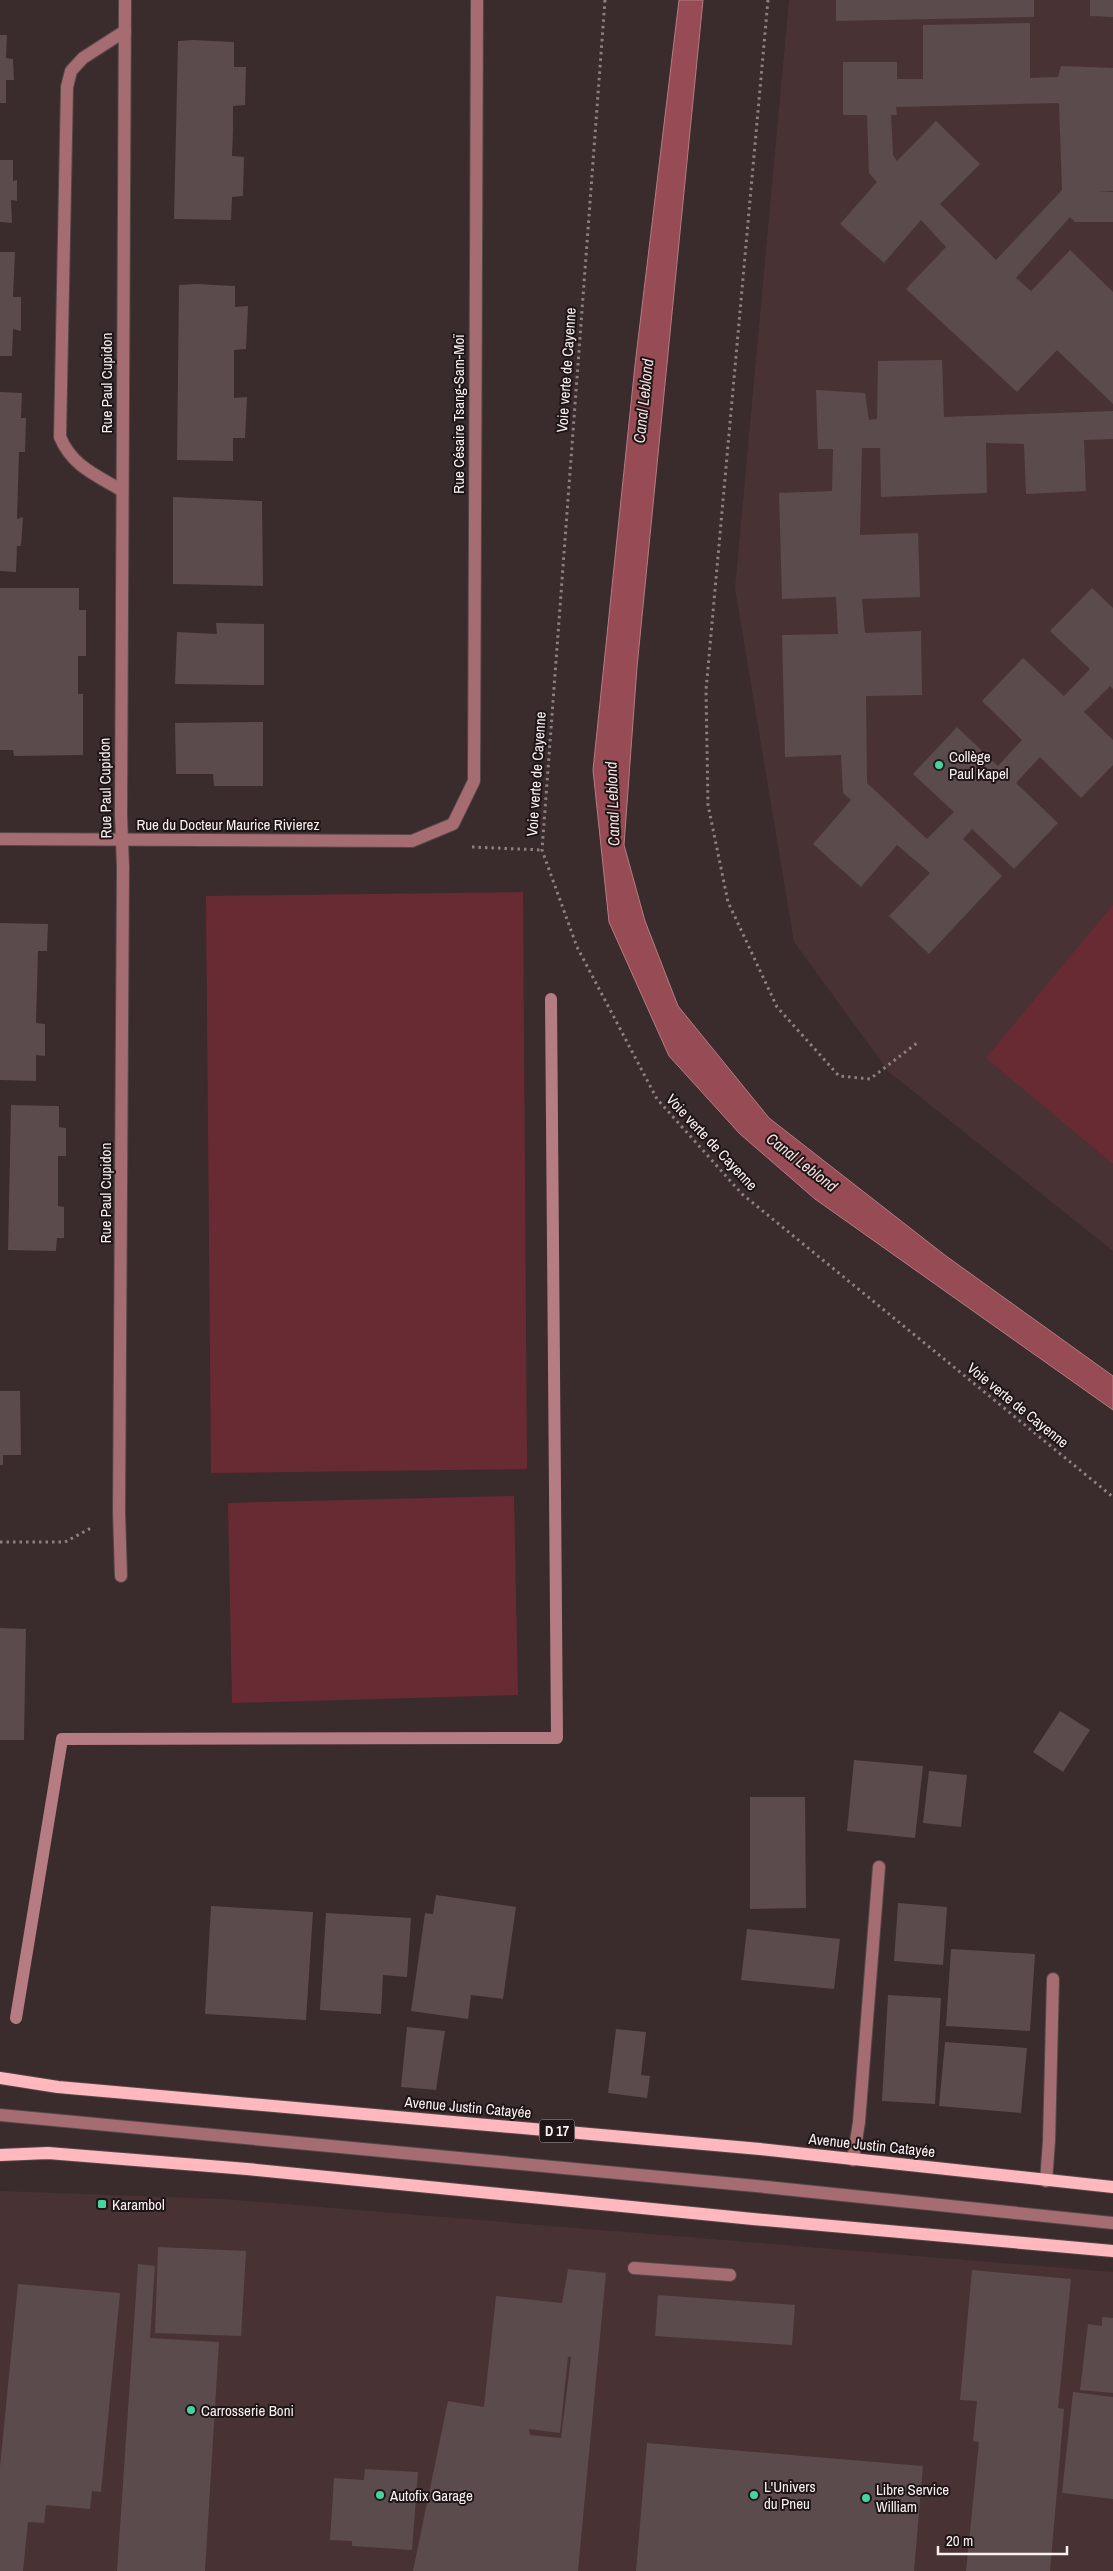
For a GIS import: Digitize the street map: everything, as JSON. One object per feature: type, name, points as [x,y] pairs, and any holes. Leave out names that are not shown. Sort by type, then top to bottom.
[{"type":"main road","name":"Avenue Justin Catayée","points":[[0,2078],[86,2090],[751,2148],[1113,2187]]},
{"type":"main road","points":[[0,2156],[48,2153],[237,2168],[753,2219],[1113,2251]]},
{"type":"street","name":"Rue Paul Cupidon","points":[[121,1576],[119,1512],[122,839],[121,490],[125,0]]},
{"type":"street","name":"Rue Césaire Tsang-Sam-Moï","points":[[453,824],[474,781],[477,0]]},
{"type":"street","points":[[121,490],[78,464],[66,452],[60,437],[67,87],[72,71],[83,58],[125,31]]},
{"type":"street","name":"Rue du Docteur Maurice Rivierez","points":[[0,839],[412,841],[453,824]]},
{"type":"street","points":[[853,2160],[859,2122],[880,1867]]},
{"type":"street","points":[[1046,2181],[1049,2141],[1053,1979]]},
{"type":"street","points":[[0,2115],[756,2186],[1113,2222]]},
{"type":"street","points":[[634,2268],[730,2275]]},
{"type":"path","name":"Voie verte de Cayenne","points":[[605,0],[542,850],[577,947],[656,1099],[742,1194],[1113,1497]]},
{"type":"path","points":[[768,0],[706,690],[708,805],[728,902],[777,1008],[839,1076],[870,1079],[917,1043]]},
{"type":"path","points":[[453,824],[472,847],[542,850]]},
{"type":"path","points":[[0,1542],[65,1542],[119,1512]]},
{"type":"shaded area","name":"Collège Paul Kapel","points":[[789,0],[1113,0],[1113,1251],[889,1072],[794,942],[735,588]]},
{"type":"shaded area","points":[[523,892],[527,1469],[211,1473],[206,896]]},
{"type":"shaded area","points":[[1113,905],[1113,1164],[986,1058]]},
{"type":"shaded area","points":[[514,1496],[518,1695],[232,1703],[228,1503]]},
{"type":"shaded area","points":[[0,2191],[223,2199],[1113,2272],[1113,2571],[0,2571]]},
{"type":"water","name":"Canal Leblond","points":[[679,0],[703,0],[637,667],[624,845],[645,921],[678,1006],[769,1118],[946,1256],[1113,1376],[1113,1410],[815,1199],[740,1134],[669,1056],[609,922],[593,770],[635,365]]},
{"type":"building","points":[[836,0],[1034,0],[1034,17],[836,21]]},
{"type":"building","points":[[1090,0],[1113,0],[1113,17],[1090,16]]},
{"type":"building","points":[[1030,23],[1030,78],[1058,77],[1061,66],[1113,68],[1113,191],[1097,191],[1113,192],[1113,222],[1075,222],[1070,217],[1016,278],[1031,291],[1070,250],[1113,292],[1113,404],[1057,350],[1017,392],[906,289],[946,247],[921,220],[884,263],[840,224],[877,182],[869,173],[867,115],[843,115],[843,62],[897,62],[897,79],[923,79],[923,25]],"holes":[[[1059,103],[1062,190],[996,260],[940,204],[980,164],[936,121],[897,161],[893,155],[891,115],[897,115],[896,107]]]},
{"type":"building","points":[[0,35],[7,35],[6,58],[13,59],[14,80],[6,80],[6,103],[0,103]]},
{"type":"building","points":[[178,41],[234,42],[234,67],[246,67],[245,105],[233,106],[232,156],[244,157],[243,196],[232,197],[231,220],[174,219]]},
{"type":"building","points":[[0,160],[13,160],[13,181],[17,180],[17,201],[11,200],[12,223],[0,222]]},
{"type":"building","points":[[0,252],[15,252],[13,297],[21,297],[21,331],[13,329],[12,356],[0,356]]},
{"type":"building","points":[[179,285],[235,286],[235,307],[248,306],[246,349],[234,350],[234,398],[247,397],[245,438],[233,438],[233,461],[177,460]]},
{"type":"building","points":[[942,360],[944,417],[1113,411],[1113,439],[1084,440],[1086,491],[1026,494],[1024,444],[986,443],[987,493],[881,497],[880,448],[862,448],[860,535],[918,533],[920,597],[862,599],[865,633],[921,631],[922,695],[866,696],[867,783],[927,839],[954,812],[913,774],[957,727],[998,766],[1022,740],[982,701],[1023,658],[1064,696],[1090,669],[1050,631],[1092,588],[1113,608],[1113,689],[1110,686],[1084,712],[1113,740],[1113,765],[1081,798],[1040,757],[1016,783],[1058,823],[1014,869],[972,829],[963,839],[1002,876],[929,954],[889,916],[930,873],[897,845],[861,887],[813,844],[851,800],[843,793],[841,755],[785,757],[782,635],[838,634],[836,597],[782,599],[779,493],[832,491],[833,449],[818,449],[816,390],[865,393],[869,420],[877,419],[878,361]]},
{"type":"building","points":[[0,392],[22,393],[21,418],[26,418],[25,452],[19,452],[17,519],[23,517],[21,546],[17,546],[16,572],[0,571]]},
{"type":"building","points":[[173,497],[262,501],[263,586],[173,584]]},
{"type":"building","points":[[0,588],[79,588],[79,610],[86,610],[86,656],[78,656],[78,694],[83,694],[83,755],[14,756],[13,750],[0,750]]},
{"type":"building","points":[[216,623],[264,624],[264,685],[175,684],[177,632],[217,634]]},
{"type":"building","points":[[263,722],[263,786],[214,786],[213,774],[176,774],[175,723]]},
{"type":"building","points":[[0,923],[48,924],[47,951],[38,951],[36,1023],[45,1024],[45,1056],[36,1055],[36,1081],[0,1080]]},
{"type":"building","points":[[11,1105],[59,1106],[59,1127],[66,1128],[66,1156],[58,1156],[58,1206],[64,1207],[64,1238],[57,1238],[56,1251],[8,1250]]},
{"type":"building","points":[[0,1391],[20,1391],[21,1455],[3,1455],[3,1465],[0,1465]]},
{"type":"building","points":[[0,1628],[26,1629],[24,1740],[0,1740]]},
{"type":"building","points":[[1060,1711],[1090,1730],[1063,1772],[1033,1752]]},
{"type":"building","points":[[854,1760],[923,1766],[915,1838],[847,1831]]},
{"type":"building","points":[[929,1771],[967,1775],[961,1827],[923,1823]]},
{"type":"building","points":[[750,1797],[805,1797],[806,1908],[750,1909]]},
{"type":"building","points":[[436,1895],[516,1907],[503,1999],[471,1995],[468,2019],[411,2011],[425,1913],[433,1914]]},
{"type":"building","points":[[898,1903],[947,1907],[943,1965],[894,1961]]},
{"type":"building","points":[[211,1906],[313,1912],[306,2020],[205,2014]]},
{"type":"building","points":[[326,1913],[411,1918],[407,1977],[383,1975],[381,2014],[320,2010]]},
{"type":"building","points":[[747,1929],[840,1939],[834,1989],[741,1980]]},
{"type":"building","points":[[951,1949],[1035,1954],[1030,2031],[946,2026]]},
{"type":"building","points":[[888,1995],[941,1998],[935,2104],[882,2101]]},
{"type":"building","points":[[407,2027],[445,2031],[436,2090],[401,2087]]},
{"type":"building","points":[[616,2029],[646,2032],[641,2075],[650,2076],[647,2098],[608,2093]]},
{"type":"building","points":[[945,2042],[1027,2048],[1021,2113],[939,2106]]},
{"type":"building","points":[[158,2247],[246,2251],[241,2336],[155,2333]]},
{"type":"building","points":[[138,2264],[155,2266],[150,2338],[219,2342],[205,2571],[117,2571]]},
{"type":"building","points":[[568,2269],[606,2273],[578,2571],[413,2571],[448,2401],[484,2407],[496,2296],[562,2303]],"holes":[[[568,2357],[571,2357],[561,2438],[530,2435],[529,2429],[560,2433]]]},
{"type":"building","points":[[972,2270],[1071,2279],[1058,2408],[1064,2409],[1050,2571],[966,2571],[979,2442],[973,2441],[977,2401],[960,2400]]},
{"type":"building","points":[[18,2284],[120,2293],[101,2492],[92,2491],[90,2509],[46,2505],[44,2523],[28,2522],[23,2571],[0,2571],[0,2467]]},
{"type":"building","points":[[658,2295],[795,2305],[792,2345],[655,2336]]},
{"type":"building","points":[[1102,2317],[1113,2318],[1113,2393],[1080,2390],[1088,2324],[1102,2326]]},
{"type":"building","points":[[1073,2392],[1113,2397],[1113,2499],[1062,2493]]},
{"type":"building","points":[[647,2443],[923,2466],[914,2571],[636,2571]]},
{"type":"building","points":[[365,2469],[418,2472],[412,2550],[352,2546],[352,2541],[330,2540],[334,2478],[364,2480]]},
{"type":"waterway","points":[[16,2018],[62,1739],[557,1738],[551,999]]},
{"type":"place","name":"Collège Paul Kapel","points":[[939,765]]},
{"type":"place","name":"Karambol","points":[[102,2204]]},
{"type":"place","name":"Carrosserie Boni","points":[[191,2410]]},
{"type":"place","name":"Autofix Garage","points":[[380,2495]]},
{"type":"place","name":"L'Univers du Pneu","points":[[754,2495]]},
{"type":"place","name":"Libre Service William","points":[[866,2498]]}]
